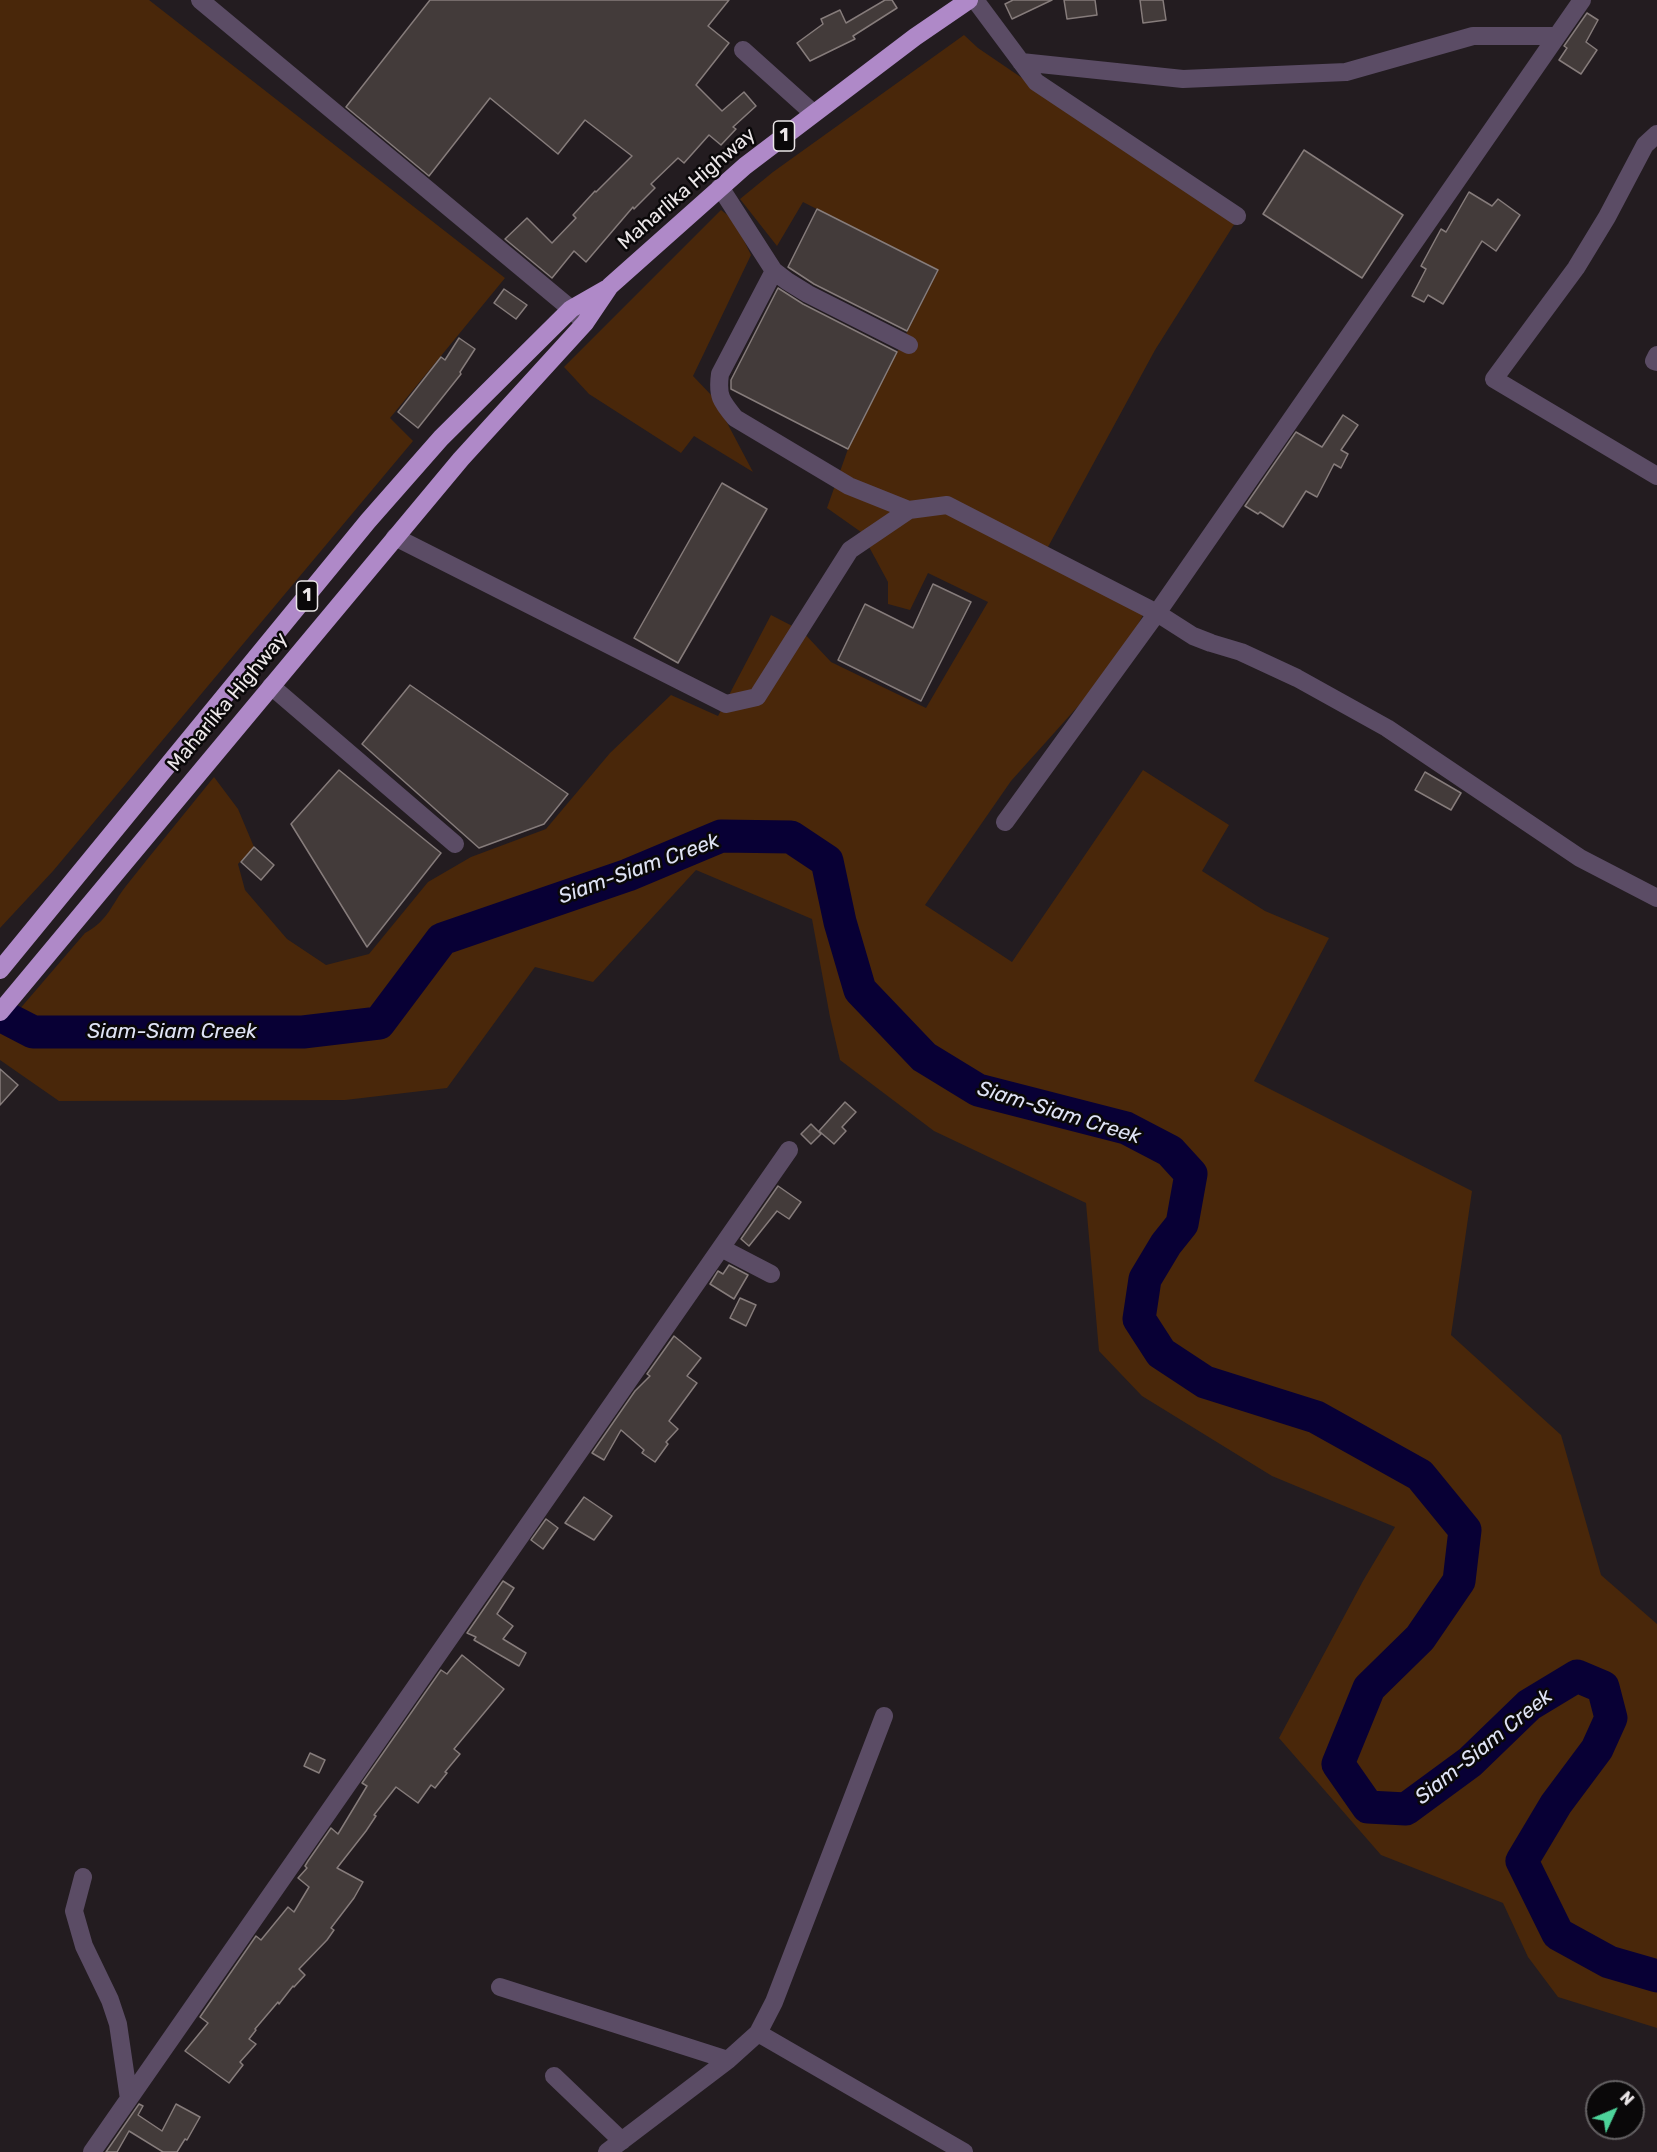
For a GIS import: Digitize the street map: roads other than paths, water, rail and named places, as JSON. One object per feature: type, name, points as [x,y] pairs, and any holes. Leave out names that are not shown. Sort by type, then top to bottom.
[{"type":"highway","name":"Maharlika Highway","points":[[0,970],[368,521],[441,438],[572,309],[610,286],[720,187],[813,113],[969,0]]},
{"type":"highway","name":"Maharlika Highway","points":[[0,1012],[461,459],[585,323],[610,286]]},
{"type":"street","points":[[200,0],[572,309],[585,323]]},
{"type":"street","points":[[975,0],[1036,82],[1237,216]]},
{"type":"street","points":[[1005,822],[1157,613],[1582,0]]},
{"type":"street","points":[[1021,62],[1183,79],[1346,72],[1473,36],[1557,36]]},
{"type":"street","points":[[743,50],[813,113]]},
{"type":"street","points":[[1657,134],[1645,145],[1607,217],[1576,268],[1494,378],[1657,476]]},
{"type":"street","points":[[720,187],[774,271],[808,294],[909,345]]},
{"type":"street","points":[[774,271],[720,374],[718,389],[722,402],[735,418],[849,486],[909,510]]},
{"type":"street","points":[[1657,356],[1654,361],[1657,362]]},
{"type":"street","points":[[395,537],[726,704],[757,697],[850,550],[909,510],[947,505],[1157,613],[1193,636],[1241,652],[1297,678],[1387,728],[1580,858],[1657,898]]},
{"type":"street","points":[[272,686],[455,844]]},
{"type":"street","points":[[92,2152],[789,1150]]},
{"type":"street","points":[[721,1248],[771,1274]]},
{"type":"street","points":[[607,2152],[728,2060],[758,2033],[774,2002],[884,1716]]},
{"type":"street","points":[[83,1877],[74,1911],[84,1946],[110,2000],[118,2024],[129,2099]]},
{"type":"street","points":[[500,1988],[728,2060]]},
{"type":"street","points":[[758,2033],[964,2152]]},
{"type":"street","points":[[554,2076],[622,2141]]},
{"type":"waterway","name":"Siam-Siam Creek","points":[[0,1015],[33,1032],[303,1032],[379,1023],[442,939],[628,875],[721,836],[791,837],[827,861],[840,922],[860,990],[924,1057],[978,1090],[1126,1128],[1170,1151],[1191,1174],[1182,1224],[1166,1244],[1145,1279],[1139,1319],[1161,1353],[1205,1382],[1316,1417],[1420,1475],[1465,1530],[1459,1581],[1420,1638],[1369,1688],[1338,1764],[1368,1807],[1406,1809],[1470,1762],[1529,1705],[1577,1676],[1603,1687],[1611,1718],[1597,1749],[1556,1804],[1522,1861],[1558,1934],[1609,1962],[1657,1976]]}]
